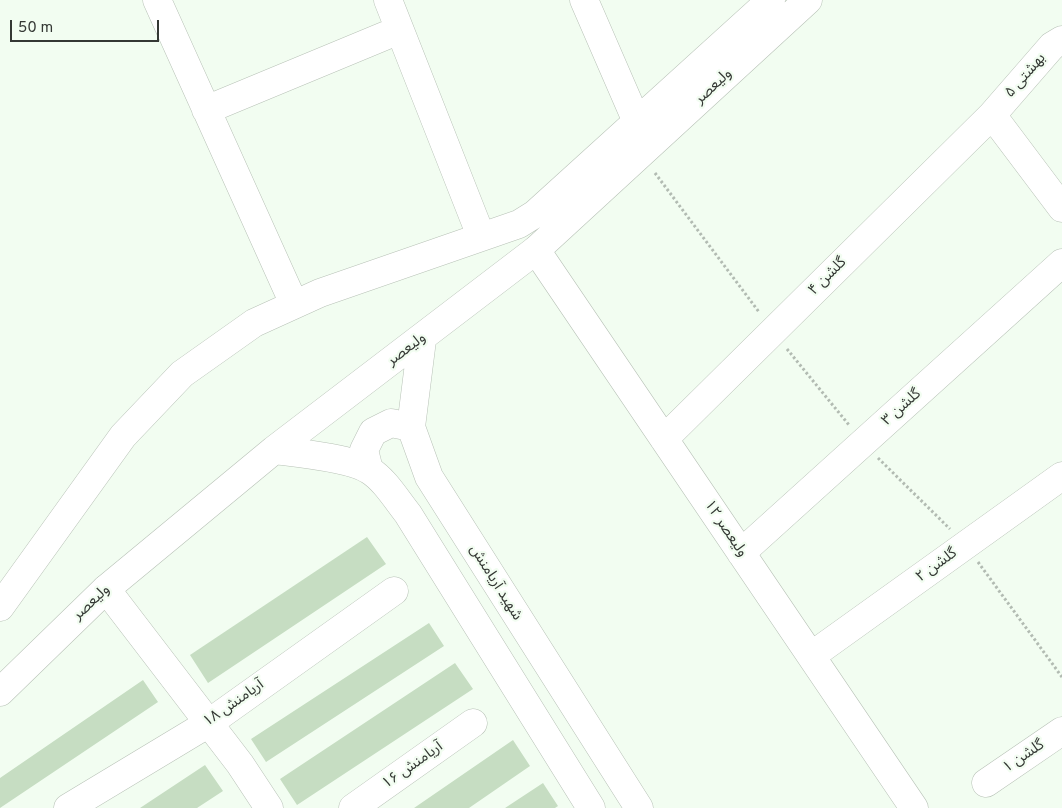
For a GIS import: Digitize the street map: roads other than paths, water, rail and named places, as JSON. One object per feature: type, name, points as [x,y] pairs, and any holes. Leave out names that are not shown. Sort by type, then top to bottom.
[{"type":"street","points":[[156,0],[294,304]]},
{"type":"street","points":[[388,0],[481,236]]},
{"type":"street","points":[[584,0],[637,122]]},
{"type":"street","name":"ولیعصر","points":[[0,607],[123,436],[182,374],[254,323],[294,304],[320,293],[519,224],[535,214],[771,0]]},
{"type":"street","name":"ولیعصر","points":[[0,692],[106,589],[274,450],[422,340],[536,250],[808,0]]},
{"type":"street","points":[[206,110],[399,30]]},
{"type":"street","name":"بهشتی ۵","points":[[992,115],[1052,46],[1062,40]]},
{"type":"street","points":[[992,115],[1061,206]]},
{"type":"street","name":"گلشن ۴","points":[[664,439],[992,115]]},
{"type":"street","name":"ولیعصر ۱۲","points":[[536,250],[914,808]]},
{"type":"street","name":"گلشن ۳","points":[[741,553],[1062,263]]},
{"type":"street","name":"شهید آریامنش","points":[[422,340],[411,427],[429,477],[638,808]]},
{"type":"street","points":[[368,470],[364,450],[373,432],[391,423],[411,427]]},
{"type":"street","points":[[274,450],[327,457],[368,470],[388,489],[408,514],[591,808]]},
{"type":"street","name":"گلشن ۲","points":[[811,656],[1062,476]]},
{"type":"street","points":[[106,589],[240,764],[269,808]]},
{"type":"street","name":"آریامنش ۱۸","points":[[68,808],[209,723],[394,591]]},
{"type":"street","name":"آریامنش ۱۶","points":[[353,808],[473,723]]},
{"type":"street","name":"گلشن ۱","points":[[986,783],[1062,730]]}]
